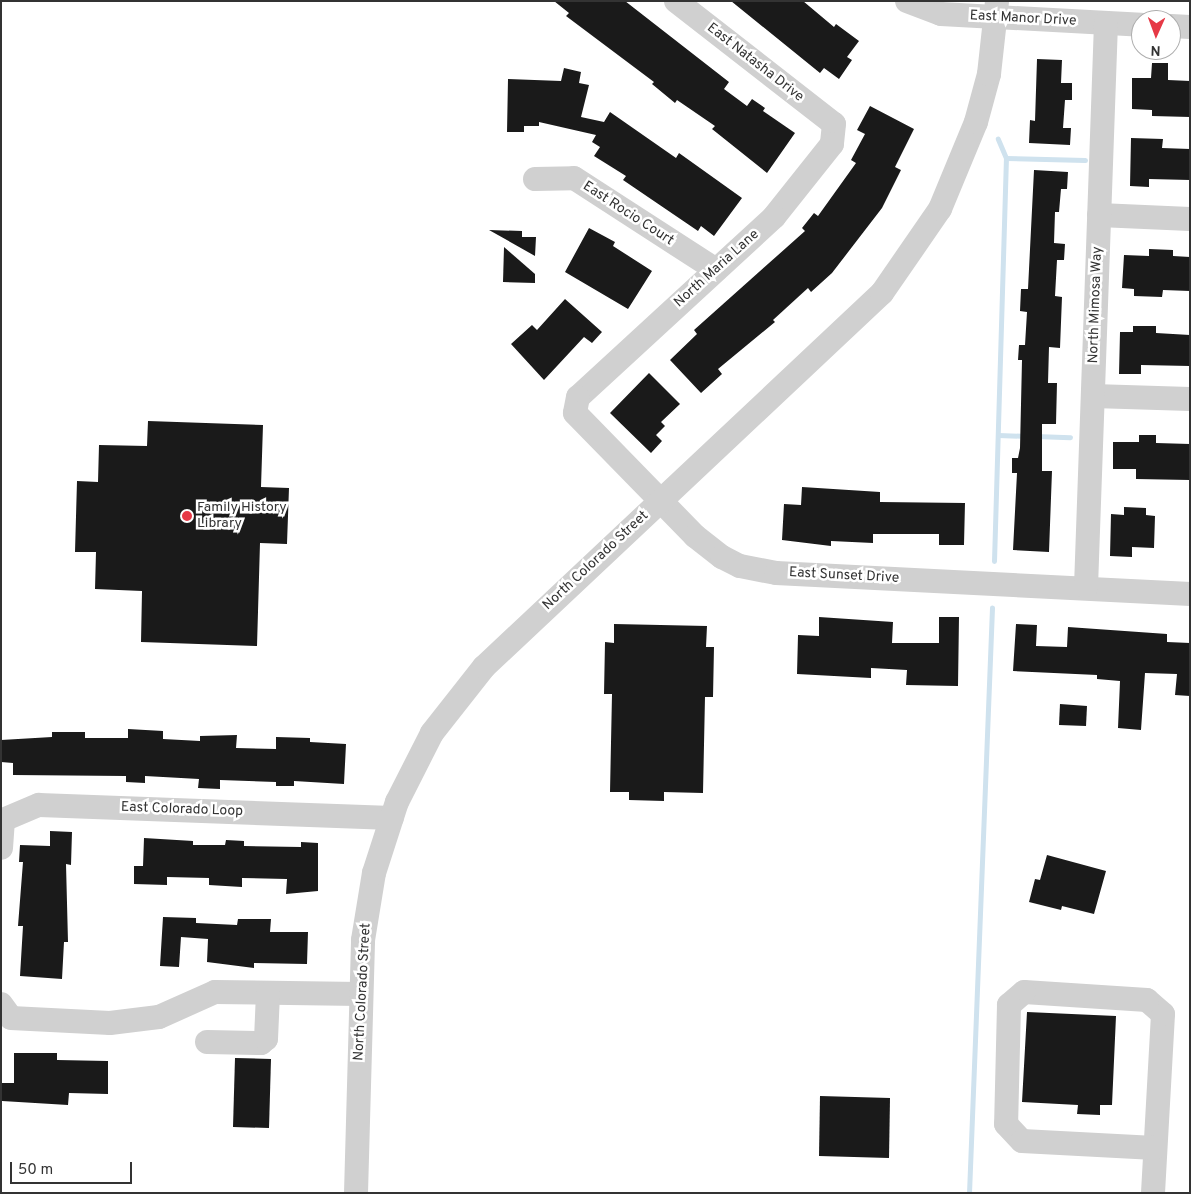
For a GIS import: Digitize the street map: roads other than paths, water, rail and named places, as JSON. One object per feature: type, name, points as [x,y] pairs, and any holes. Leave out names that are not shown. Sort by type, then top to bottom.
[{"type":"street","name":"East Natasha Drive","points":[[676,1],[834,124]]},
{"type":"street","name":"East Manor Drive","points":[[907,1],[941,14],[996,10],[1131,24]]},
{"type":"street","name":"North Colorado Street","points":[[356,1193],[360,994],[363,940],[374,873],[392,818],[432,733],[484,667],[882,293],[944,200],[976,122],[990,74],[996,10]]},
{"type":"street","name":"North Mimosa Way","points":[[1086,587],[1106,23]]},
{"type":"street","name":"North Maria Lane","points":[[578,397],[774,217],[832,144],[834,124]]},
{"type":"street","name":"East Rocio Court","points":[[535,179],[574,178],[716,270]]},
{"type":"street","points":[[1100,215],[1190,219]]},
{"type":"street","points":[[1093,396],[1190,399]]},
{"type":"street","name":"East Sunset Drive","points":[[578,397],[575,414],[712,550],[740,566],[759,571],[1190,594]]},
{"type":"street","name":"East Colorado Loop","points":[[1,848],[3,820],[39,805],[392,818]]},
{"type":"street","points":[[1,1004],[11,1018],[110,1023],[159,1017],[215,992],[360,994]]},
{"type":"street","points":[[1153,1193],[1163,1014],[1146,1000],[1024,992],[1009,1005],[1006,1124],[1022,1141],[1155,1148]]},
{"type":"street","points":[[207,1042],[261,1043],[266,1039],[268,993]]},
{"type":"waterway","points":[[994,561],[1006,158],[998,139]]},
{"type":"waterway","points":[[1006,158],[1085,160]]},
{"type":"waterway","points":[[998,435],[1027,436]]},
{"type":"waterway","points":[[1035,436],[1070,437]]},
{"type":"waterway","points":[[969,1193],[992,607]]},
{"type":"place","name":"Family History Library","points":[[187,516]]}]
